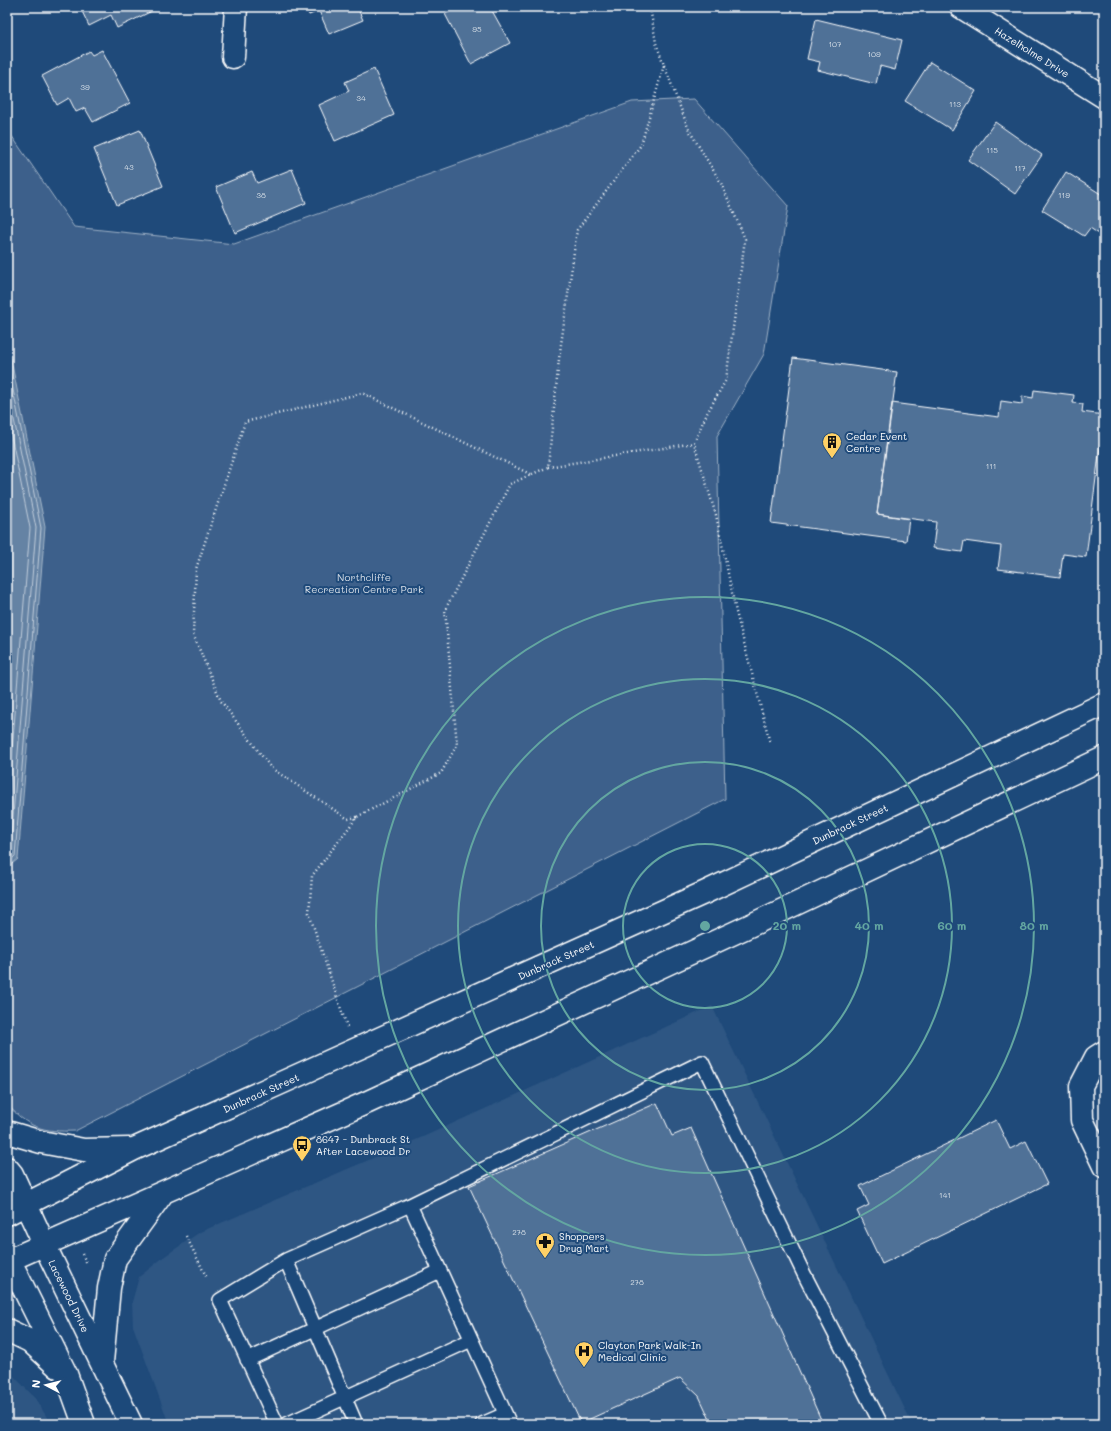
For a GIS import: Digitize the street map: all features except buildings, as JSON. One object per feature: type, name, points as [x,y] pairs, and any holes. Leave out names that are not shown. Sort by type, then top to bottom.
[{"type":"main road","points":[[233,57],[236,7]]},
{"type":"main road","name":"Hazelholme Drive","points":[[961,7],[1104,97]]},
{"type":"main road","name":"Dunbrack Street","points":[[16,1209],[134,1149],[706,892],[1104,704]]},
{"type":"main road","points":[[84,1424],[66,1374],[8,1258],[162,1194],[368,1102],[713,943],[1104,758]]},
{"type":"main road","points":[[1104,1052],[1096,1057],[1081,1086],[1082,1120],[1104,1166]]},
{"type":"main road","points":[[7,1132],[41,1142],[84,1150],[134,1149]]},
{"type":"main road","name":"Lacewood Drive","points":[[7,1168],[12,1174],[16,1209],[44,1244],[131,1424]]},
{"type":"main road","points":[[102,1363],[109,1288],[116,1259],[162,1194]]},
{"type":"main road","points":[[7,1330],[30,1341],[66,1374]]},
{"type":"lane","points":[[276,1424],[220,1300],[286,1260],[410,1205],[702,1062],[803,1272],[881,1424]]},
{"type":"lane","points":[[410,1205],[507,1419],[482,1424]]},
{"type":"lane","points":[[286,1260],[356,1424]]},
{"type":"lane","points":[[247,1360],[440,1271]]},
{"type":"lane","points":[[287,1424],[471,1340]]},
{"type":"path","points":[[650,7],[656,43],[689,130],[721,183],[745,239],[726,380],[706,415],[694,443],[716,515],[736,612],[770,742]]},
{"type":"path","points":[[548,467],[559,359],[577,230],[641,145],[664,65]]},
{"type":"path","points":[[530,474],[362,393],[245,422],[196,569],[193,634],[221,701],[271,768],[348,819],[357,817],[441,773],[456,745],[445,610],[510,484],[548,467],[694,443]]},
{"type":"path","points":[[354,1051],[309,912],[312,876],[357,817]]},
{"type":"path","points":[[186,1236],[206,1278]]},
{"type":"shaded area","points":[[712,1006],[912,1424],[169,1424],[133,1326],[132,1302],[139,1277],[165,1256],[200,1232],[425,1136]]},
{"type":"shaded area","points":[[7,1369],[35,1398],[51,1424],[7,1424]]},
{"type":"green space","name":"Northcliffe Recreation Centre Park","points":[[694,99],[788,206],[764,354],[717,436],[725,799],[75,1131],[54,1131],[37,1127],[29,1123],[7,1104],[7,129],[74,227],[234,244],[632,102]]},
{"type":"water","points":[[7,340],[45,527],[18,859],[7,868]]},
{"type":"place","name":"Cedar Event Centre","points":[[832,459]]},
{"type":"place","name":"8647 - Dunbrack St After Lacewood Dr","points":[[302,1162]]},
{"type":"place","name":"Shoppers Drug Mart","points":[[545,1259]]},
{"type":"place","name":"Clayton Park Walk-In Medical Clinic","points":[[584,1368]]}]
